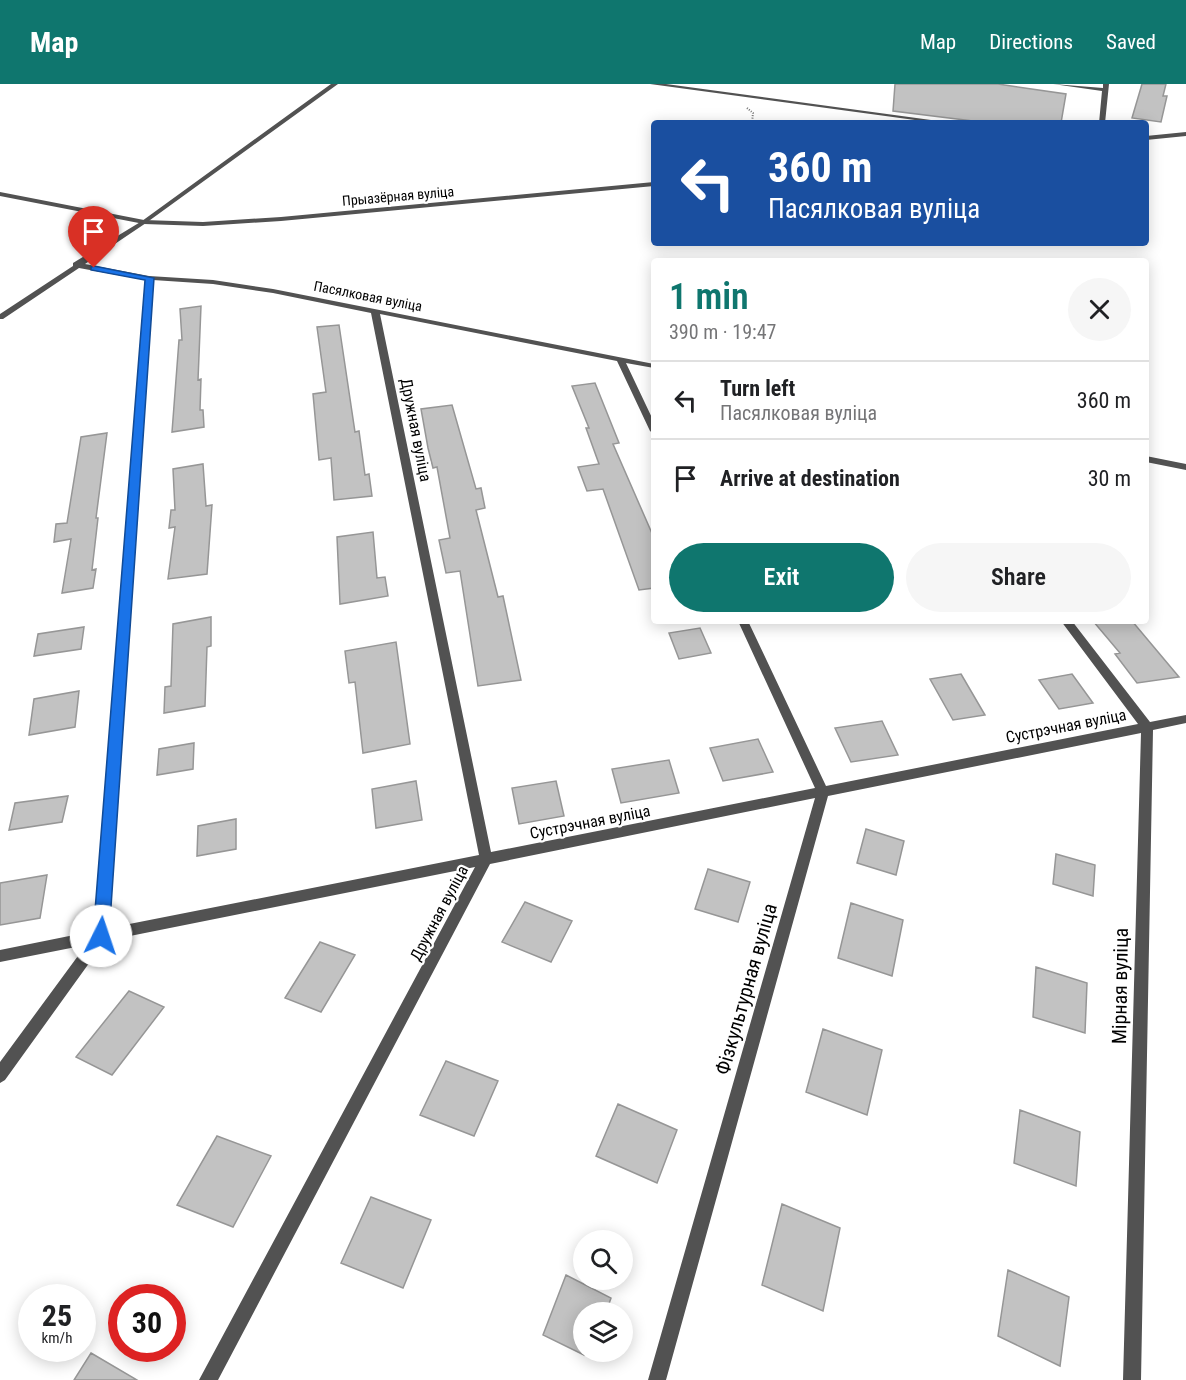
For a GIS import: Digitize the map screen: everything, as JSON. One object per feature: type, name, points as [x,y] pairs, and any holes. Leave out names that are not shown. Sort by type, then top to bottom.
[{"type":"street","points":[[0,317],[144,222],[335,84]]},
{"type":"street","points":[[653,84],[927,120]]},
{"type":"street","points":[[1056,84],[1105,87],[1102,120]]},
{"type":"street","points":[[1149,138],[1186,134]]},
{"type":"street","name":"Прыазёрная вуліца","points":[[0,194],[144,222],[203,224],[281,219],[651,184]]},
{"type":"street","name":"Пасялковая вуліца","points":[[76,265],[149,278],[213,282],[375,311],[651,365]]},
{"type":"street","points":[[0,1076],[101,936],[149,278]]},
{"type":"street","name":"Дружная вуліца","points":[[208,1380],[486,859],[375,311]]},
{"type":"street","points":[[620,359],[651,425]]},
{"type":"street","points":[[1149,460],[1186,467]]},
{"type":"street","points":[[744,624],[823,792]]},
{"type":"street","points":[[1068,624],[1148,727]]},
{"type":"street","name":"Сустрэчная вуліца","points":[[0,956],[1186,719]]},
{"type":"street","name":"Мірная вуліца","points":[[1132,1380],[1148,727]]},
{"type":"street","name":"Фізкультурная вуліца","points":[[657,1380],[823,792]]},
{"type":"building","points":[[895,84],[998,84],[1066,94],[1062,120],[965,120],[893,111]]},
{"type":"building","points":[[1142,84],[1166,84],[1163,96],[1167,96],[1161,122],[1132,118]]},
{"type":"building","points":[[201,306],[198,380],[201,379],[200,410],[203,410],[204,427],[172,432],[179,340],[182,340],[180,309]]},
{"type":"building","points":[[339,325],[355,432],[359,431],[365,475],[369,474],[372,496],[334,500],[331,458],[319,460],[313,394],[326,392],[317,327]]},
{"type":"building","points":[[595,383],[619,443],[613,444],[651,531],[651,588],[639,590],[603,489],[587,491],[578,467],[599,464],[586,428],[589,428],[572,386]]},
{"type":"building","points":[[452,405],[476,489],[481,488],[485,508],[476,510],[498,597],[503,596],[521,680],[478,686],[460,571],[446,573],[439,540],[450,538],[437,467],[433,468],[421,409]]},
{"type":"building","points":[[107,433],[96,518],[98,518],[92,570],[96,569],[93,588],[62,593],[71,539],[54,542],[56,524],[67,523],[81,437]]},
{"type":"building","points":[[203,464],[206,506],[212,505],[207,574],[168,579],[175,527],[169,528],[171,510],[175,510],[173,469]]},
{"type":"building","points":[[373,532],[377,578],[385,577],[388,596],[340,604],[337,537]]},
{"type":"building","points":[[211,617],[211,646],[207,647],[205,706],[164,713],[165,687],[171,686],[173,624]]},
{"type":"building","points":[[1096,624],[1135,624],[1179,677],[1137,683],[1115,654],[1120,653]]},
{"type":"building","points":[[84,627],[81,649],[34,656],[38,634]]},
{"type":"building","points":[[700,628],[711,653],[679,659],[669,633]]},
{"type":"building","points":[[396,642],[410,744],[363,753],[355,682],[349,683],[345,651]]},
{"type":"building","points":[[961,674],[985,715],[953,720],[930,679]]},
{"type":"building","points":[[1072,674],[1093,703],[1059,709],[1039,680]]},
{"type":"building","points":[[79,691],[75,727],[29,735],[34,699]]},
{"type":"building","points":[[882,721],[898,755],[851,762],[835,728]]},
{"type":"building","points":[[758,739],[773,772],[723,781],[710,748]]},
{"type":"building","points":[[194,743],[193,769],[157,775],[159,749]]},
{"type":"building","points":[[669,760],[679,793],[621,803],[612,769]]},
{"type":"building","points":[[416,781],[422,820],[376,828],[372,789]]},
{"type":"building","points":[[556,781],[564,816],[519,824],[512,788]]},
{"type":"building","points":[[68,796],[62,822],[9,830],[15,803]]},
{"type":"building","points":[[236,819],[236,849],[197,856],[198,826]]},
{"type":"building","points":[[866,829],[904,841],[896,875],[857,863]]},
{"type":"building","points":[[1056,854],[1095,865],[1093,896],[1053,884]]},
{"type":"building","points":[[708,869],[750,882],[738,922],[695,909]]},
{"type":"building","points":[[47,875],[40,918],[0,925],[0,883]]},
{"type":"building","points":[[525,902],[572,921],[551,962],[502,942]]},
{"type":"building","points":[[851,903],[903,920],[892,976],[838,958]]},
{"type":"building","points":[[320,942],[355,955],[321,1012],[285,998]]},
{"type":"building","points":[[1036,967],[1087,983],[1085,1033],[1033,1017]]},
{"type":"building","points":[[129,991],[164,1007],[112,1075],[76,1057]]},
{"type":"building","points":[[823,1029],[882,1050],[867,1115],[806,1092]]},
{"type":"building","points":[[446,1061],[498,1081],[474,1136],[420,1115]]},
{"type":"building","points":[[618,1104],[677,1130],[657,1183],[596,1156]]},
{"type":"building","points":[[1020,1110],[1080,1132],[1076,1186],[1014,1163]]},
{"type":"building","points":[[217,1136],[271,1156],[233,1227],[177,1205]]},
{"type":"building","points":[[371,1197],[431,1220],[403,1288],[341,1263]]},
{"type":"building","points":[[782,1204],[840,1228],[823,1311],[762,1285]]},
{"type":"building","points":[[1008,1270],[1069,1297],[1060,1366],[998,1336]]},
{"type":"building","points":[[566,1275],[573,1279],[573,1290],[595,1290],[611,1298],[610,1302],[573,1302],[573,1350],[543,1335]]},
{"type":"building","points":[[96,1356],[137,1380],[74,1380],[85,1362],[96,1362]]},
{"type":"route","points":[[94,268],[149,278],[101,936]]}]
